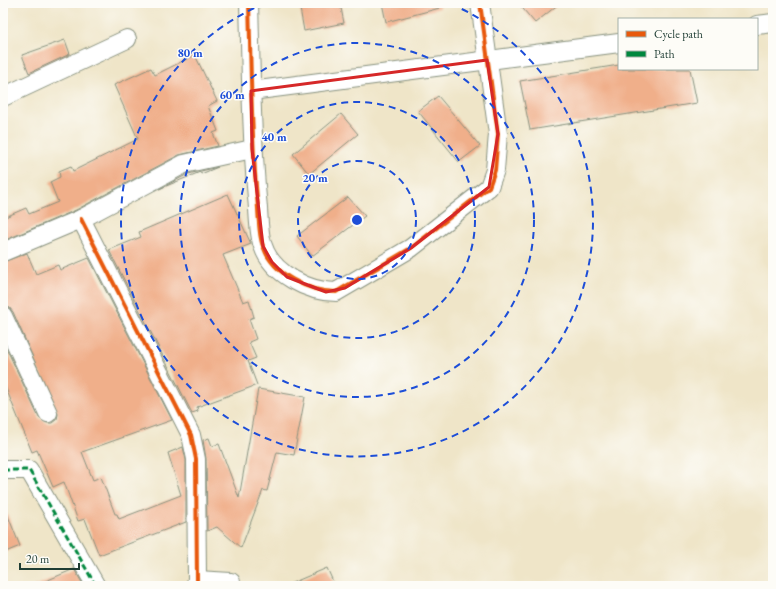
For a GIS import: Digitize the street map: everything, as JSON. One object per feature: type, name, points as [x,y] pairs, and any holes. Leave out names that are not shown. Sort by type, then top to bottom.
[{"type":"street","points":[[249,3],[252,149],[262,246],[272,262],[287,277],[326,292],[336,292],[411,248],[489,187],[495,170],[498,134],[480,3]]},
{"type":"street","points":[[758,25],[773,23]]},
{"type":"street","points":[[3,97],[127,39]]},
{"type":"street","points":[[251,91],[618,43]]},
{"type":"street","points":[[3,252],[81,218],[184,164],[252,149]]},
{"type":"street","points":[[81,218],[191,434],[196,459],[196,583],[231,582]]},
{"type":"street","points":[[3,316],[48,413]]},
{"type":"street","points":[[3,470],[28,470],[96,586]]},
{"type":"highlighted area","points":[[487,60],[498,134],[489,187],[411,248],[345,288],[326,292],[287,277],[272,262],[263,246],[252,149],[251,91]]},
{"type":"building","points":[[299,3],[340,3],[344,23],[304,31]]},
{"type":"building","points":[[382,3],[439,3],[440,8],[386,22]]},
{"type":"building","points":[[518,3],[560,3],[535,23]]},
{"type":"building","points":[[65,40],[70,54],[29,73],[22,55]]},
{"type":"building","points":[[195,55],[217,101],[208,106],[218,131],[213,133],[218,146],[179,155],[76,210],[3,241],[3,218],[26,208],[29,214],[58,202],[50,182],[60,177],[59,171],[71,166],[73,171],[138,139],[114,85],[151,68],[155,75]]},
{"type":"building","points":[[618,65],[618,70],[690,70],[697,103],[530,130],[520,81]]},
{"type":"building","points":[[438,96],[480,146],[459,162],[418,111]]},
{"type":"building","points":[[341,114],[358,134],[309,174],[293,154]]},
{"type":"building","points":[[218,167],[201,174],[200,172],[159,189],[188,174]]},
{"type":"building","points":[[228,194],[251,244],[223,255],[243,302],[249,300],[254,317],[249,319],[256,339],[249,342],[256,358],[248,361],[257,385],[197,407],[198,411],[192,413],[109,250],[141,237],[139,232]]},
{"type":"building","points":[[348,197],[365,216],[312,256],[297,236]]},
{"type":"building","points":[[27,253],[36,274],[58,265],[60,270],[89,258],[172,420],[82,452],[93,480],[101,477],[115,514],[117,514],[119,519],[181,495],[168,453],[183,447],[186,460],[186,522],[99,555],[85,519],[78,521],[64,482],[53,487],[37,450],[32,452],[3,381],[3,341],[39,418],[47,423],[52,423],[57,419],[58,414],[13,312],[9,307],[3,306],[3,262]]},
{"type":"building","points":[[258,389],[305,397],[294,455],[277,452],[267,491],[263,490],[241,548],[217,527],[207,531],[206,459],[203,440],[209,438],[212,446],[219,444],[239,498]]},
{"type":"building","points":[[3,506],[20,546],[3,553]]},
{"type":"building","points":[[327,568],[335,586],[285,586]]},
{"type":"building","points":[[74,569],[84,586],[34,586]]},
{"type":"marked path","points":[[3,470],[29,470],[96,586]]},
{"type":"cycle path","points":[[249,3],[254,149],[261,241],[274,265],[293,280],[314,289],[336,292],[411,248],[489,187],[495,170],[498,134],[480,3]]},
{"type":"cycle path","points":[[81,219],[191,435],[196,459],[197,580]]}]
